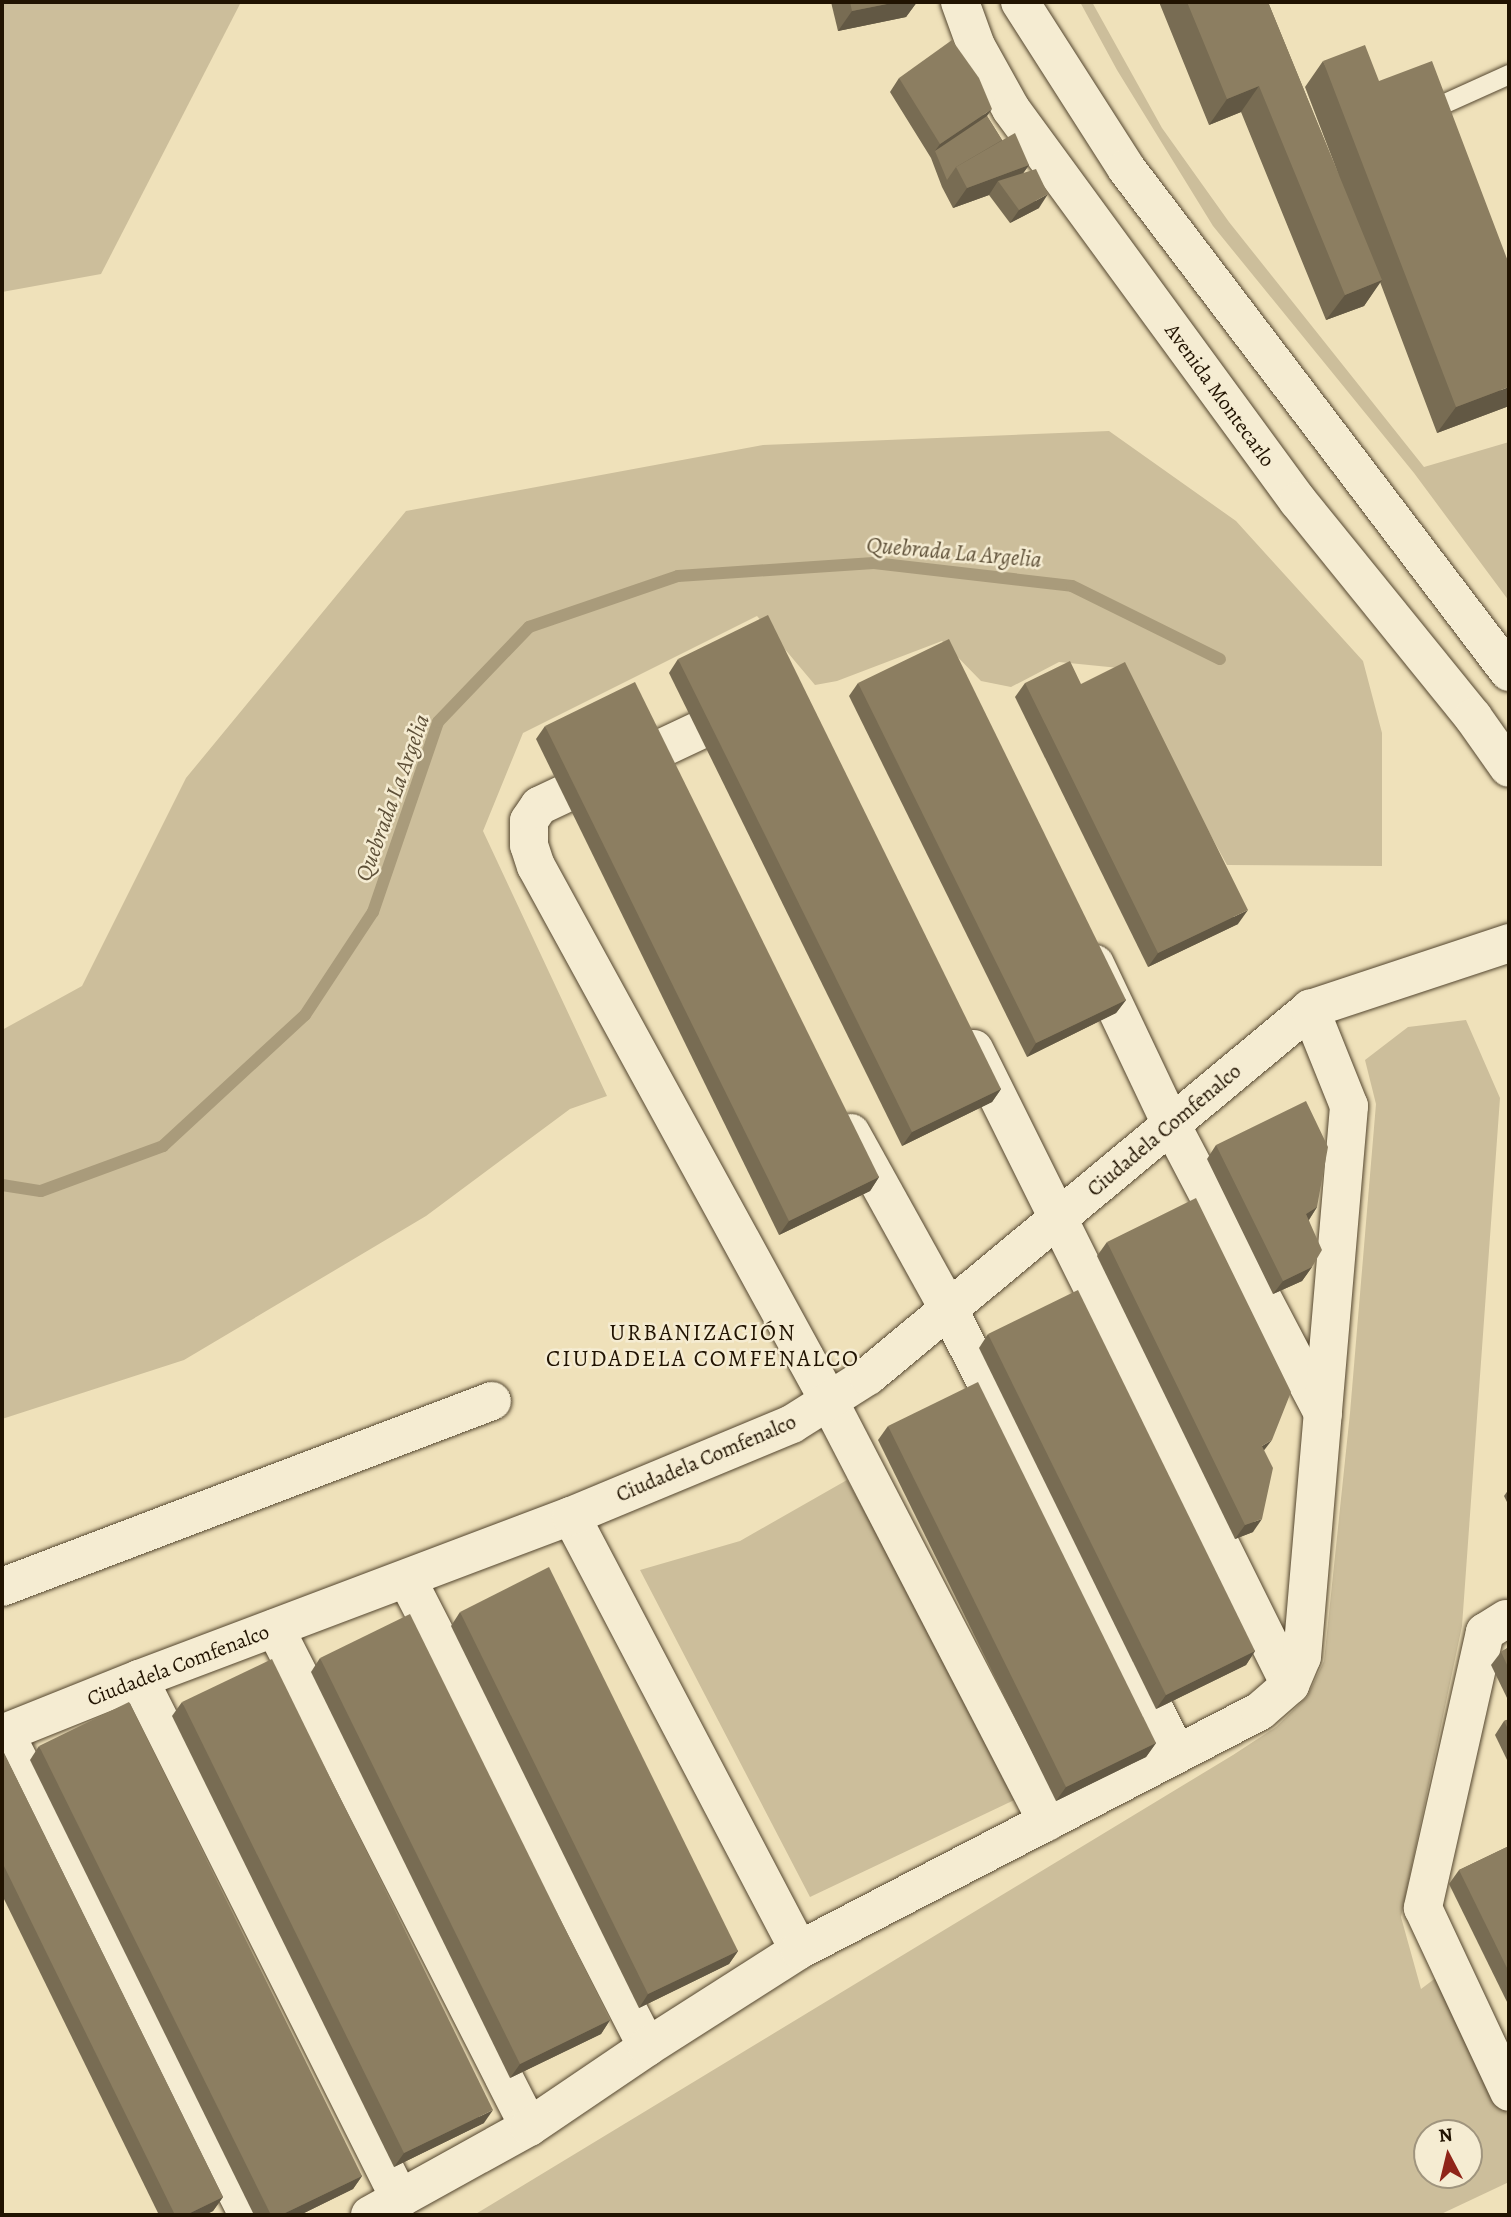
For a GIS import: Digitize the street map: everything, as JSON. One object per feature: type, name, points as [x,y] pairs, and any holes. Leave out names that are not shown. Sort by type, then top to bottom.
[{"type":"street","name":"Avenida Montecarlo","points":[[960,2],[976,46],[1011,109],[1298,501],[1473,717],[1509,768]]},
{"type":"street","points":[[1020,2],[1126,168],[1509,672]]},
{"type":"street","points":[[732,715],[651,770],[539,806],[529,821],[529,845],[536,866],[829,1401],[1047,1822]]},
{"type":"street","points":[[1082,935],[1171,1124],[1323,1414]]},
{"type":"street","name":"Ciudadela Comfenalco","points":[[3,1733],[571,1516],[792,1424],[868,1376],[1310,1009],[1509,943]]},
{"type":"street","points":[[139,1679],[385,2207],[529,2127],[647,2047],[799,1950],[1260,1711],[1290,1685],[1302,1657],[1349,1106],[1310,1009]]},
{"type":"street","points":[[959,1020],[1290,1685]]},
{"type":"street","points":[[836,1106],[949,1310],[1177,1754]]},
{"type":"street","points":[[2,1587],[492,1401]]},
{"type":"street","points":[[571,1516],[799,1950]]},
{"type":"street","points":[[407,1579],[647,2047]]},
{"type":"street","points":[[1506,1619],[1485,1632],[1423,1909],[1509,2092]]},
{"type":"street","points":[[275,1628],[529,2127]]},
{"type":"street","points":[[3,1733],[248,2215]]},
{"type":"lane","points":[[1438,106],[1509,74]]},
{"type":"shaded area","points":[[2,2],[241,2],[101,274],[2,292]]},
{"type":"shaded area","points":[[1080,2],[1092,2],[1162,128],[1229,222],[1424,467],[1509,442],[1509,601],[1414,473],[1213,226],[1117,70]]},
{"type":"shaded area","points":[[1109,431],[1236,521],[1363,661],[1382,733],[1382,866],[1227,865],[1119,668],[1059,662],[1011,687],[981,681],[942,641],[837,681],[815,685],[757,616],[523,733],[483,831],[607,1096],[570,1109],[426,1216],[184,1360],[2,1419],[2,1030],[82,986],[186,778],[406,511],[763,445]]},
{"type":"shaded area","points":[[1466,1020],[1500,1098],[1462,1626],[1401,1917],[1421,1989],[1441,1974],[1509,2118],[1509,2182],[1439,2215],[474,2215],[1233,1755],[1276,1727],[1307,1697],[1324,1661],[1350,1413],[1376,1104],[1365,1060],[1408,1027]]},
{"type":"shaded area","points":[[847,1480],[1023,1796],[810,1897],[640,1570],[740,1541]]},
{"type":"building","points":[[850,2],[897,2],[852,11]]},
{"type":"building","points":[[1187,2],[1268,2],[1382,280],[1345,295],[1259,86],[1227,99]]},
{"type":"building","points":[[952,40],[979,78],[992,109],[940,144],[899,78]]},
{"type":"building","points":[[1365,45],[1379,81],[1432,61],[1509,264],[1509,387],[1456,407],[1323,61]]},
{"type":"building","points":[[987,116],[1002,140],[956,167],[947,180],[935,151]]},
{"type":"building","points":[[1015,133],[1029,165],[967,188],[956,167]]},
{"type":"building","points":[[1036,169],[1048,194],[1019,210],[998,181]]},
{"type":"building","points":[[768,615],[1001,1089],[912,1132],[678,659]]},
{"type":"building","points":[[949,639],[1126,1000],[1036,1043],[858,683]]},
{"type":"building","points":[[1070,661],[1081,684],[1125,662],[1248,910],[1158,953],[1025,683]]},
{"type":"building","points":[[635,682],[879,1177],[789,1221],[545,726]]},
{"type":"building","points":[[1306,1101],[1328,1147],[1317,1207],[1306,1214],[1322,1250],[1312,1267],[1283,1281],[1216,1145]]},
{"type":"building","points":[[1196,1198],[1291,1392],[1272,1440],[1262,1446],[1273,1468],[1262,1519],[1245,1525],[1107,1242]]},
{"type":"building","points":[[1078,1290],[1255,1651],[1166,1695],[988,1334]]},
{"type":"building","points":[[978,1382],[1156,1743],[1066,1787],[888,1426]]},
{"type":"building","points":[[549,1567],[738,1951],[648,1994],[460,1612]]},
{"type":"building","points":[[410,1614],[610,2020],[520,2064],[320,1658]]},
{"type":"building","points":[[1509,1647],[1509,1669],[1501,1652]]},
{"type":"building","points":[[272,1659],[493,2110],[404,2153],[182,1702]]},
{"type":"building","points":[[129,1702],[362,2176],[281,2215],[271,2215],[39,1746]]},
{"type":"building","points":[[2,1749],[223,2197],[186,2215],[175,2215],[2,1862]]},
{"type":"building","points":[[1509,1846],[1509,1972],[1459,1870]]},
{"type":"waterway","name":"Quebrada La Argelia","points":[[2,1185],[41,1191],[163,1146],[305,1015],[373,912],[438,722],[529,627],[678,576],[874,563],[1072,586],[1220,659]]},
{"type":"district","name":"URBANIZACIÓN CIUDADELA COMFENALCO","points":[[703,1346]]}]
